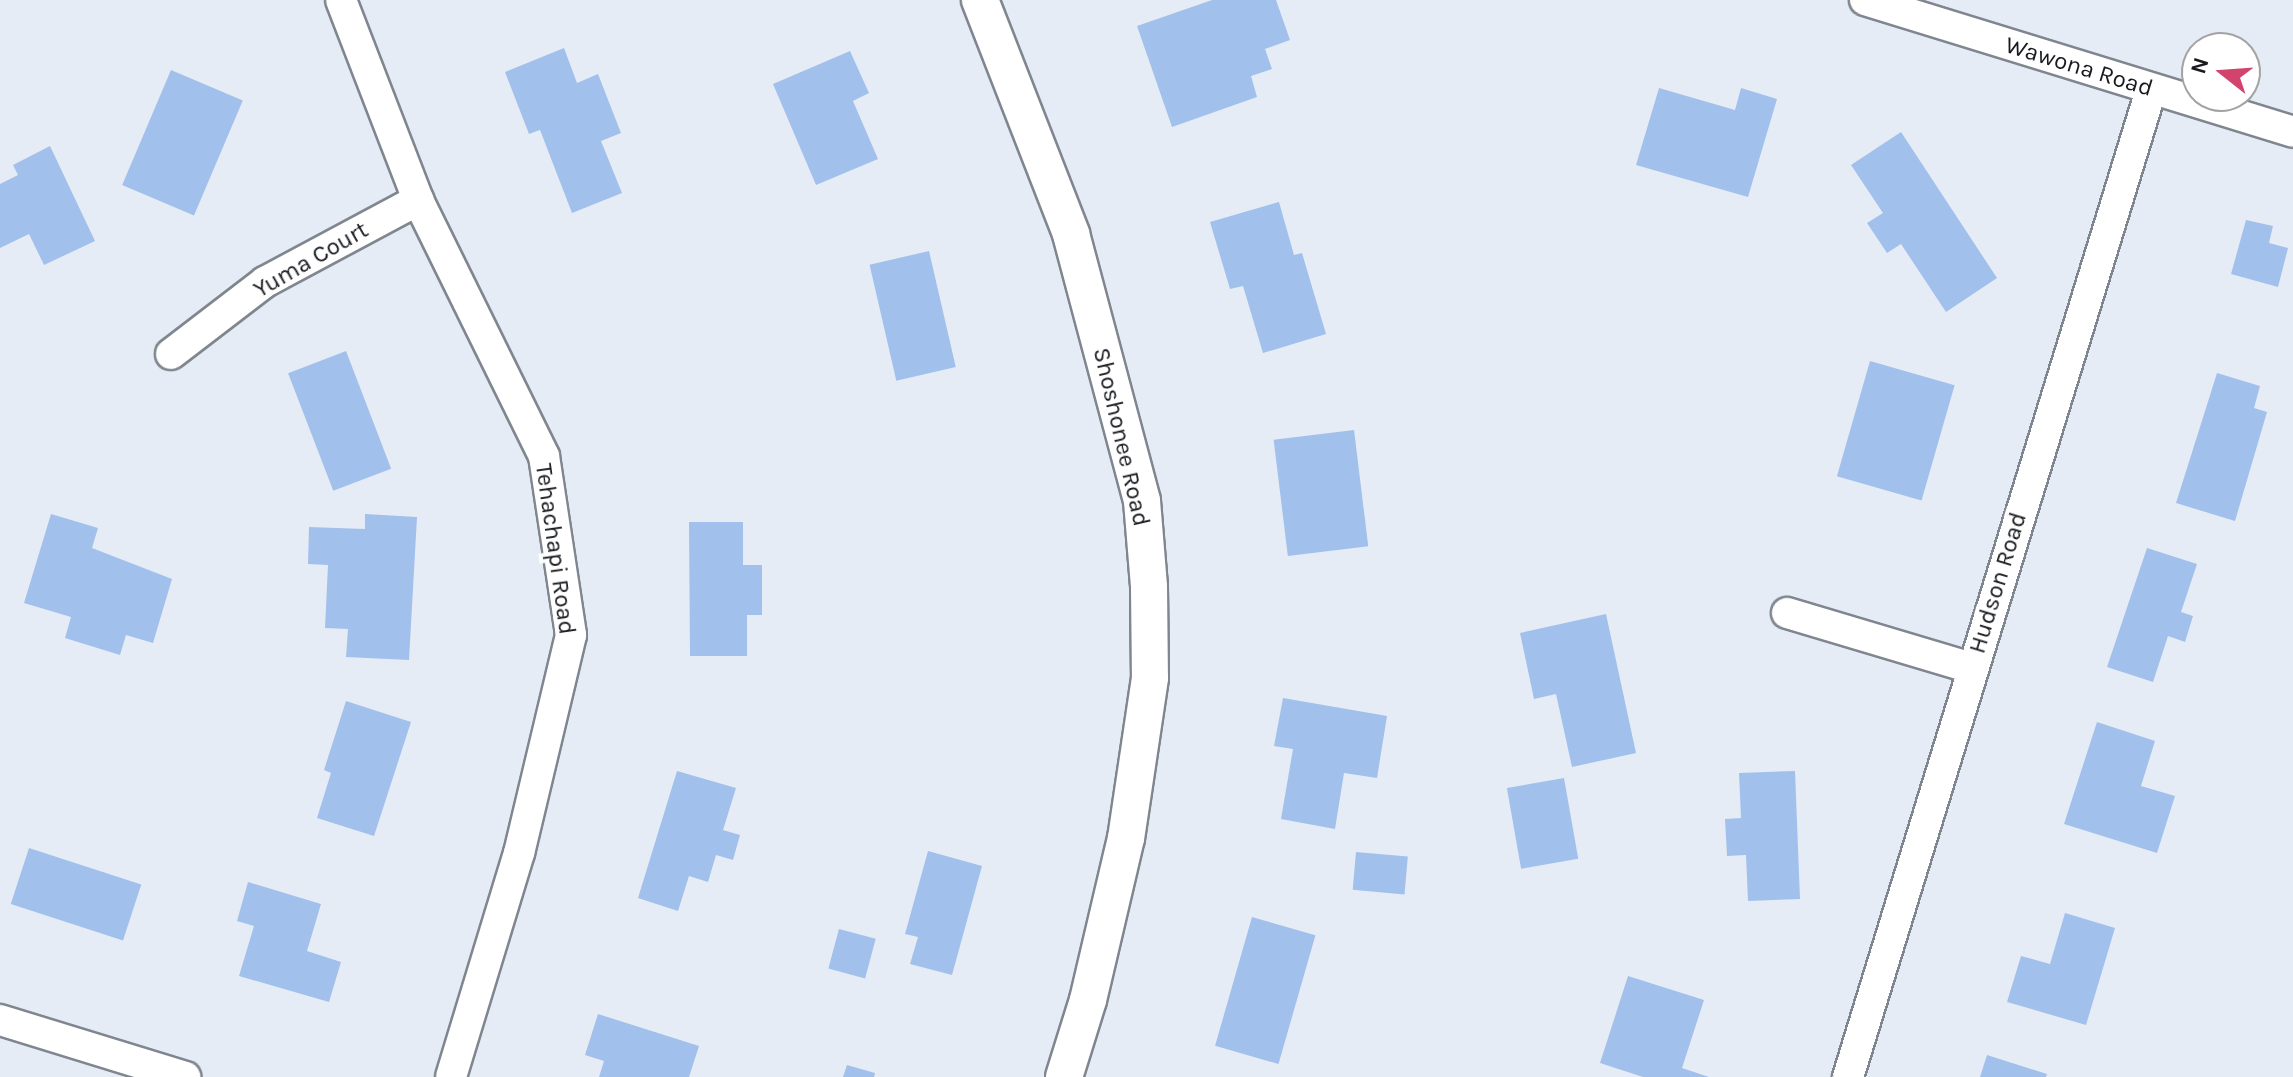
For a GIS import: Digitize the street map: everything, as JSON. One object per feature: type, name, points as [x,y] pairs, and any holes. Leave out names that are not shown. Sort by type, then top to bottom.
[{"type":"street","name":"Tehachapi Road","points":[[341,0],[418,200],[544,456],[571,635],[519,853],[451,1077]]},
{"type":"street","name":"Shoshonee Road","points":[[980,0],[1071,234],[1142,501],[1149,587],[1150,678],[1126,838],[1088,1000],[1064,1077]]},
{"type":"street","name":"Wawona Road","points":[[1865,0],[2293,132]]},
{"type":"street","name":"Hudson Road","points":[[1848,1077],[2151,90]]},
{"type":"street","name":"Yuma Court","points":[[171,354],[265,282],[418,200]]},
{"type":"street","points":[[1787,613],[1972,668]]},
{"type":"street","points":[[0,1020],[185,1077]]},
{"type":"building","points":[[1212,0],[1276,0],[1290,40],[1265,49],[1272,69],[1251,76],[1257,97],[1172,127],[1137,26]]},
{"type":"building","points":[[564,48],[577,83],[598,74],[621,133],[601,141],[622,193],[572,213],[540,130],[529,134],[505,72]]},
{"type":"building","points":[[850,51],[869,93],[853,101],[878,159],[816,185],[773,84]]},
{"type":"building","points":[[171,70],[243,100],[194,216],[122,185]]},
{"type":"building","points":[[1659,88],[1735,110],[1741,88],[1777,99],[1748,197],[1636,165]]},
{"type":"building","points":[[1901,132],[1997,278],[1946,312],[1901,244],[1887,253],[1867,223],[1883,213],[1851,165]]},
{"type":"building","points":[[50,146],[95,241],[44,265],[29,234],[0,248],[0,184],[18,175],[13,165]]},
{"type":"building","points":[[1279,202],[1294,255],[1302,253],[1326,334],[1263,353],[1243,286],[1230,289],[1210,222]]},
{"type":"building","points":[[2246,220],[2273,226],[2269,243],[2288,248],[2278,287],[2231,274]]},
{"type":"building","points":[[929,251],[956,367],[896,381],[870,265]]},
{"type":"building","points":[[346,351],[391,469],[333,491],[288,373]]},
{"type":"building","points":[[1870,361],[1955,385],[1922,501],[1837,476]]},
{"type":"building","points":[[2217,373],[2260,386],[2254,408],[2267,412],[2235,521],[2176,503]]},
{"type":"building","points":[[1354,430],[1368,546],[1288,556],[1274,440]]},
{"type":"building","points":[[51,514],[98,528],[92,548],[172,579],[153,643],[126,635],[120,655],[65,638],[71,617],[24,603]]},
{"type":"building","points":[[365,514],[417,517],[409,660],[346,657],[348,629],[325,628],[328,565],[308,564],[309,527],[365,529]]},
{"type":"building","points":[[689,522],[743,522],[743,565],[762,565],[762,615],[747,615],[747,656],[690,656]]},
{"type":"building","points":[[2147,548],[2197,564],[2181,612],[2193,616],[2185,642],[2168,636],[2153,682],[2107,667]]},
{"type":"building","points":[[1606,614],[1636,753],[1572,767],[1556,694],[1534,699],[1520,633]]},
{"type":"building","points":[[1283,698],[1387,716],[1377,778],[1344,773],[1335,829],[1281,819],[1293,749],[1274,746]]},
{"type":"building","points":[[346,701],[411,722],[374,836],[317,818],[331,773],[324,770]]},
{"type":"building","points":[[2097,722],[2155,741],[2141,786],[2175,796],[2157,853],[2064,824]]},
{"type":"building","points":[[677,771],[736,788],[723,830],[740,835],[733,860],[716,855],[708,882],[689,876],[678,911],[638,898]]},
{"type":"building","points":[[1795,771],[1800,899],[1748,901],[1746,855],[1727,856],[1725,819],[1741,818],[1739,773]]},
{"type":"building","points":[[1564,778],[1578,859],[1521,869],[1507,788]]},
{"type":"building","points":[[29,848],[141,884],[123,941],[11,904]]},
{"type":"building","points":[[928,851],[982,866],[952,975],[910,964],[918,937],[905,934]]},
{"type":"building","points":[[1356,852],[1408,857],[1404,894],[1353,890]]},
{"type":"building","points":[[248,882],[321,904],[307,951],[341,962],[329,1002],[239,976],[254,926],[237,921]]},
{"type":"building","points":[[2065,913],[2115,928],[2086,1025],[2007,1002],[2021,956],[2050,964]]},
{"type":"building","points":[[1252,917],[1315,935],[1279,1064],[1215,1046]]},
{"type":"building","points":[[839,929],[876,939],[865,978],[828,969]]},
{"type":"building","points":[[1628,976],[1704,1000],[1682,1068],[1709,1077],[1643,1077],[1600,1063]]},
{"type":"building","points":[[598,1014],[699,1046],[689,1077],[599,1077],[604,1061],[585,1055]]},
{"type":"building","points":[[1987,1055],[2047,1074],[2046,1077],[1980,1077]]},
{"type":"building","points":[[847,1065],[875,1073],[874,1077],[843,1077]]}]
